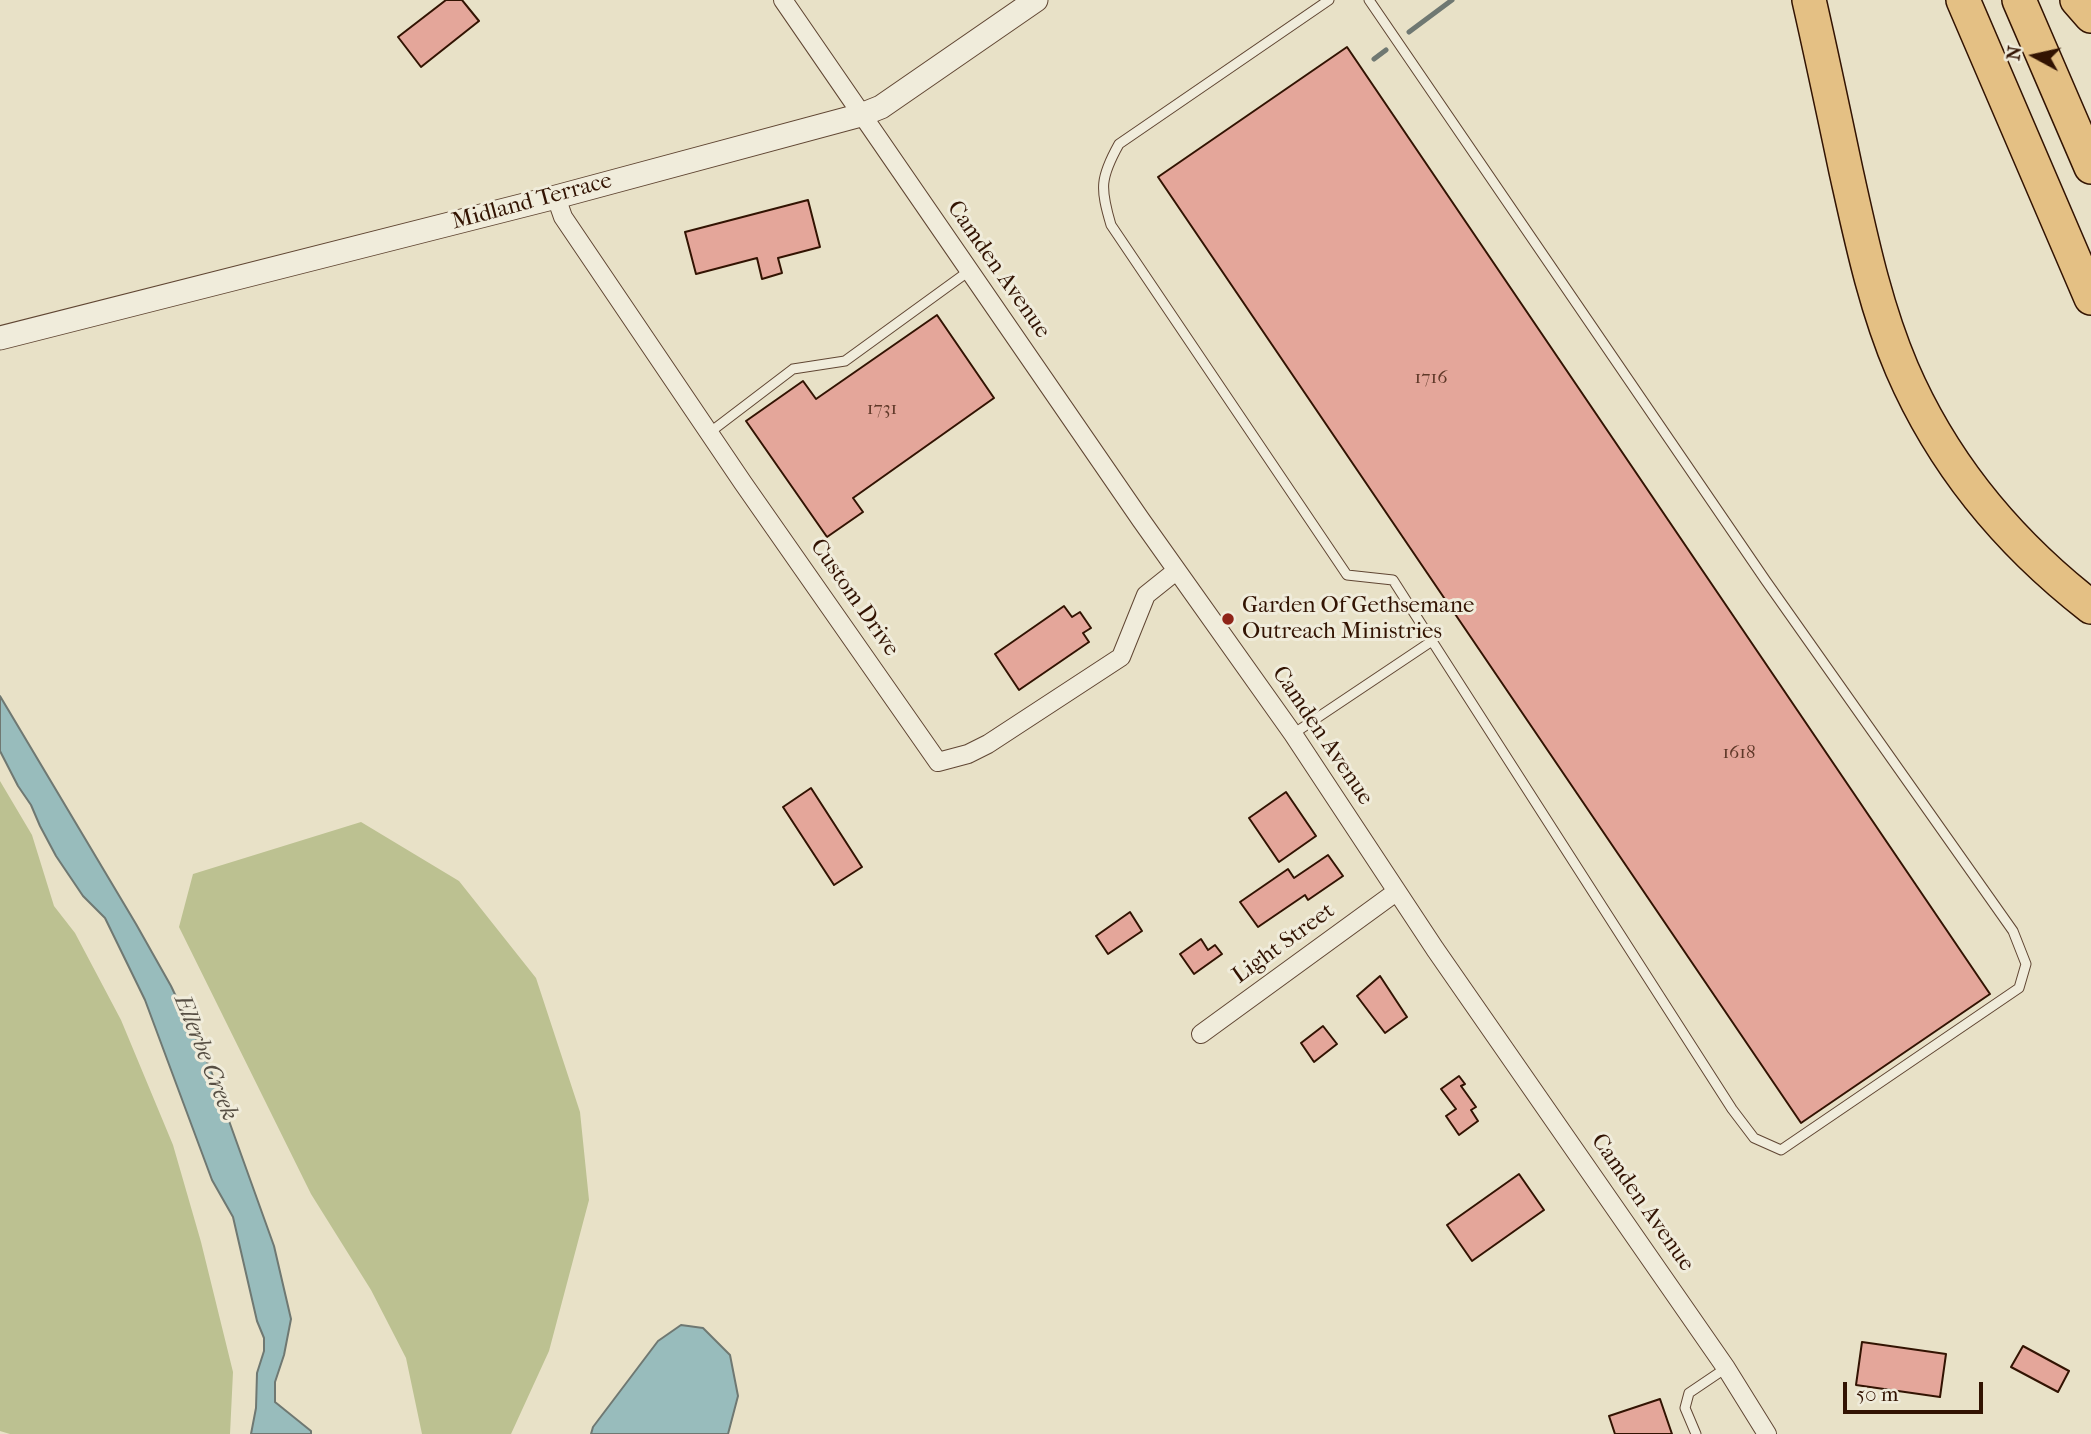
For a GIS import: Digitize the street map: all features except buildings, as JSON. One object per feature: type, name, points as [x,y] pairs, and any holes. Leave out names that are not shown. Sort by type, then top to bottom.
[{"type":"highway","points":[[1810,0],[1868,266],[1903,371],[1933,429],[1969,485],[2012,536],[2053,576],[2091,607]]},
{"type":"highway","points":[[1963,0],[2091,298]]},
{"type":"highway","points":[[2019,0],[2091,167]]},
{"type":"highway","points":[[2077,0],[2091,16]]},
{"type":"street","name":"Camden Avenue","points":[[782,0],[1176,571],[1293,734],[1396,892],[1726,1368],[1767,1434]]},
{"type":"street","name":"Midland Terrace","points":[[0,338],[556,197],[861,116],[881,107],[1035,0]]},
{"type":"street","name":"Custom Drive","points":[[556,197],[563,217],[709,433],[938,762],[968,754],[988,744],[1121,657],[1146,594],[1176,571]]},
{"type":"street","name":"Light Street","points":[[1200,1034],[1396,892]]},
{"type":"lane","points":[[1329,0],[1119,144],[1105,169],[1103,198],[1111,225],[1347,575],[1393,580],[1732,1109],[1754,1138],[1782,1150],[2020,988],[2026,964],[2013,931],[1758,569],[1369,0]]},
{"type":"lane","points":[[709,433],[793,369],[845,361],[969,271]]},
{"type":"lane","points":[[1293,734],[1432,641]]},
{"type":"lane","points":[[1696,1434],[1685,1408],[1689,1393],[1726,1368]]},
{"type":"green space","points":[[0,781],[32,835],[54,906],[75,933],[121,1020],[173,1145],[201,1242],[233,1372],[230,1434],[10,1434],[0,1431]]},
{"type":"green space","points":[[361,822],[459,881],[536,978],[580,1112],[589,1200],[549,1351],[511,1434],[422,1434],[406,1358],[371,1290],[311,1194],[179,927],[193,874]]},
{"type":"water","name":"Ellerbe Creek","points":[[0,696],[171,986],[210,1068],[274,1246],[291,1319],[275,1382],[275,1402],[311,1431],[311,1434],[251,1434],[256,1408],[257,1373],[264,1351],[264,1338],[257,1321],[233,1217],[212,1180],[145,1000],[105,918],[83,896],[56,856],[0,751]]},
{"type":"water","points":[[681,1325],[703,1328],[730,1355],[738,1396],[728,1434],[591,1434],[593,1427],[658,1341]]},
{"type":"waterway","points":[[1409,32],[1452,0]]},
{"type":"waterway","points":[[1374,59],[1386,50]]},
{"type":"place","name":"Garden Of Gethsemane Outreach Ministries","points":[[1228,619]]}]
